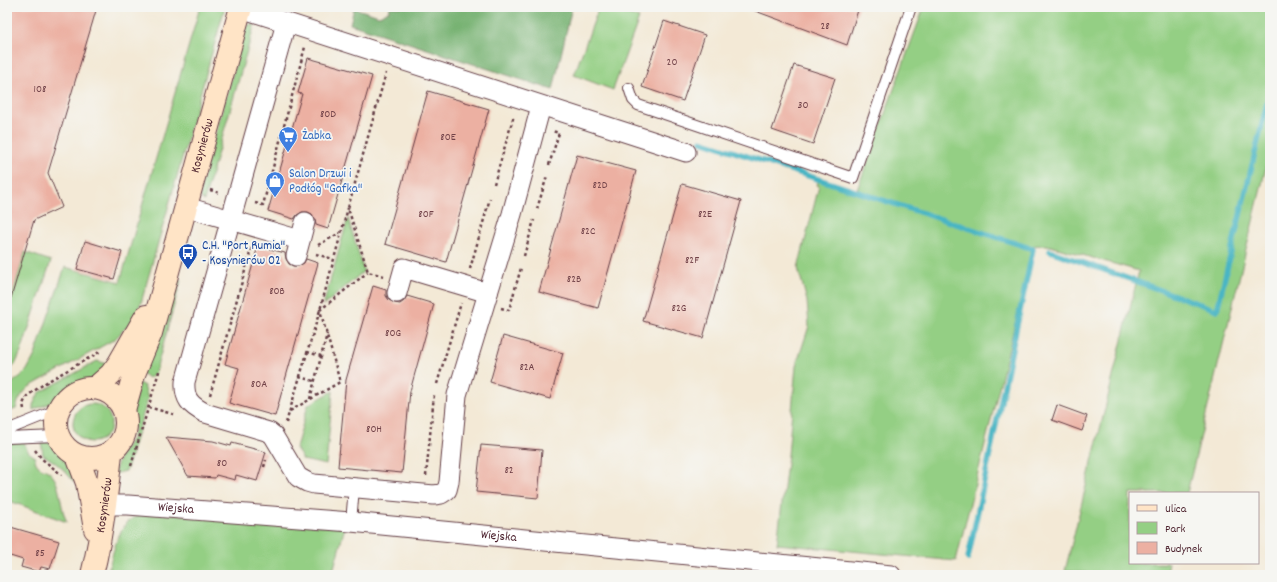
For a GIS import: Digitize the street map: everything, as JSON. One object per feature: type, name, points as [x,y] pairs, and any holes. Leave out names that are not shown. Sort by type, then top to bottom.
[{"type":"main road","name":"Kosynierów","points":[[124,410],[134,374],[151,333],[241,8]]},
{"type":"main road","name":"Kosynierów","points":[[95,388],[111,374],[119,363],[164,284]]},
{"type":"main road","points":[[83,388],[104,390],[119,402],[124,410],[126,422],[125,434],[120,444],[111,453],[100,458],[89,459],[69,452],[62,445],[57,436],[55,419],[57,410],[64,400],[83,388]]},
{"type":"main road","name":"Kosynierów","points":[[94,566],[105,505],[111,453]]},
{"type":"main road","name":"Kosynierów","points":[[77,456],[87,483],[94,527],[94,566]]},
{"type":"street","points":[[241,8],[686,152]]},
{"type":"street","points":[[286,23],[185,382],[184,391],[188,400],[195,408],[205,413],[269,432],[273,435],[295,472],[302,480],[314,484],[434,495],[441,494],[447,490],[457,395],[491,299],[541,106]]},
{"type":"street","points":[[186,207],[306,244]]},
{"type":"street","points":[[397,293],[404,268],[491,299]]},
{"type":"street","name":"Wiejska","points":[[105,505],[128,505],[351,522],[891,575]]},
{"type":"lane","points":[[629,88],[630,94],[638,105],[853,178],[910,7]]},
{"type":"lane","points":[[7,430],[57,410]]},
{"type":"lane","points":[[7,438],[57,436]]},
{"type":"lane","points":[[351,522],[354,488]]},
{"type":"path","points":[[251,202],[263,205],[306,41]]},
{"type":"path","points":[[285,424],[320,310],[333,259],[388,67]]},
{"type":"path","points":[[494,184],[516,108]]},
{"type":"path","points":[[550,165],[559,133],[551,131]]},
{"type":"path","points":[[537,209],[546,176]]},
{"type":"path","points":[[470,271],[490,198]]},
{"type":"path","points":[[348,208],[368,272]]},
{"type":"path","points":[[524,256],[534,220]]},
{"type":"path","points":[[306,244],[341,233]]},
{"type":"path","points":[[210,397],[253,242]]},
{"type":"path","points":[[306,244],[333,259]]},
{"type":"path","points":[[491,299],[509,310],[521,268]]},
{"type":"path","points":[[368,272],[388,277]]},
{"type":"path","points":[[320,310],[368,272]]},
{"type":"path","points":[[437,384],[462,298]]},
{"type":"path","points":[[290,411],[340,382],[320,310]]},
{"type":"path","points":[[310,399],[327,333]]},
{"type":"path","points":[[306,352],[321,356]]},
{"type":"path","points":[[299,377],[314,382]]},
{"type":"path","points":[[131,468],[154,388]]},
{"type":"path","points":[[426,478],[434,395]]},
{"type":"green space","points":[[200,7],[225,7],[141,303],[133,320],[115,339],[29,387],[18,402],[16,409],[7,412],[7,385],[12,383],[27,370],[35,355],[65,267],[120,282]]},
{"type":"green space","points":[[390,7],[572,7],[553,90],[350,24],[354,8],[379,16],[389,11]]},
{"type":"green space","points":[[599,7],[610,7],[639,18],[613,90],[574,75]]},
{"type":"green space","points":[[924,7],[1270,7],[1270,151],[1187,492],[1129,492],[1129,564],[1169,564],[1167,573],[1164,575],[1108,575],[1065,571],[1139,271],[1047,245],[1027,246],[1033,251],[956,561],[777,544],[788,455],[796,366],[809,326],[807,301],[798,268],[819,186],[817,185],[819,178],[857,190]]},
{"type":"green space","points":[[255,23],[204,201],[199,192],[246,27]]},
{"type":"green space","points":[[348,218],[364,271],[323,306]]},
{"type":"green space","points":[[25,252],[51,261],[21,352],[15,365],[7,371],[7,311]]},
{"type":"green space","points":[[174,278],[181,280],[155,374],[148,378],[142,373]]},
{"type":"green space","points":[[97,361],[111,365],[92,379],[68,387],[55,401],[33,410],[33,405],[39,393]]},
{"type":"green space","points":[[139,383],[144,386],[148,398],[127,469],[126,471],[114,474],[120,456],[132,439],[134,430],[132,412]]},
{"type":"green space","points":[[333,391],[326,465],[303,460],[296,448],[308,405]]},
{"type":"green space","points":[[88,404],[96,404],[103,407],[108,412],[111,423],[108,434],[103,439],[96,442],[88,442],[81,439],[76,434],[73,427],[73,419],[76,412],[81,407]]},
{"type":"green space","points":[[24,441],[27,450],[34,456],[39,467],[49,472],[55,479],[67,522],[7,500],[7,444]]},
{"type":"green space","points":[[41,441],[55,444],[72,461],[81,479],[73,481],[60,466],[43,455]]},
{"type":"green space","points":[[155,513],[345,527],[332,575],[107,575],[119,536],[127,522],[144,514]]},
{"type":"building","points":[[7,7],[97,7],[48,173],[62,207],[34,220],[11,298],[7,298]]},
{"type":"building","points":[[750,7],[859,7],[847,45],[750,9]]},
{"type":"building","points":[[664,21],[705,35],[683,101],[642,87]]},
{"type":"building","points":[[308,58],[372,76],[328,229],[316,225],[312,214],[308,212],[302,212],[294,219],[268,211],[302,94],[298,93]]},
{"type":"building","points":[[794,65],[835,78],[813,144],[772,130]]},
{"type":"building","points":[[428,91],[489,109],[446,262],[385,244]]},
{"type":"building","points":[[577,155],[636,171],[598,308],[539,292]]},
{"type":"building","points":[[682,184],[741,201],[703,338],[643,321]]},
{"type":"building","points":[[85,241],[122,252],[114,279],[77,269]]},
{"type":"building","points":[[258,246],[285,253],[289,264],[293,266],[299,266],[304,263],[306,259],[318,263],[275,416],[229,403],[239,368],[225,364]]},
{"type":"building","points":[[373,286],[386,290],[386,296],[394,303],[400,304],[407,296],[434,304],[410,391],[402,473],[338,467],[346,380]]},
{"type":"building","points":[[503,336],[563,353],[550,399],[490,382]]},
{"type":"building","points":[[1057,405],[1087,416],[1082,431],[1052,420]]},
{"type":"building","points":[[166,437],[213,441],[231,446],[232,443],[266,452],[257,481],[236,475],[235,480],[216,475],[215,478],[188,476]]},
{"type":"building","points":[[481,445],[542,450],[538,498],[476,492]]},
{"type":"building","points":[[7,526],[59,541],[50,569],[41,567],[39,572],[21,567],[23,560],[7,555]]},
{"type":"waterway","points":[[1050,251],[1217,310],[1270,91]]},
{"type":"waterway","points":[[701,141],[1033,249],[968,558]]},
{"type":"place","name":"Żabka","points":[[288,153]]},
{"type":"place","name":"Salon Drzwi i Podłóg \"Gafka\"","points":[[275,198]]},
{"type":"place","name":"C.H. \"Port Rumia\" - Kosynierów 02","points":[[188,270]]}]
